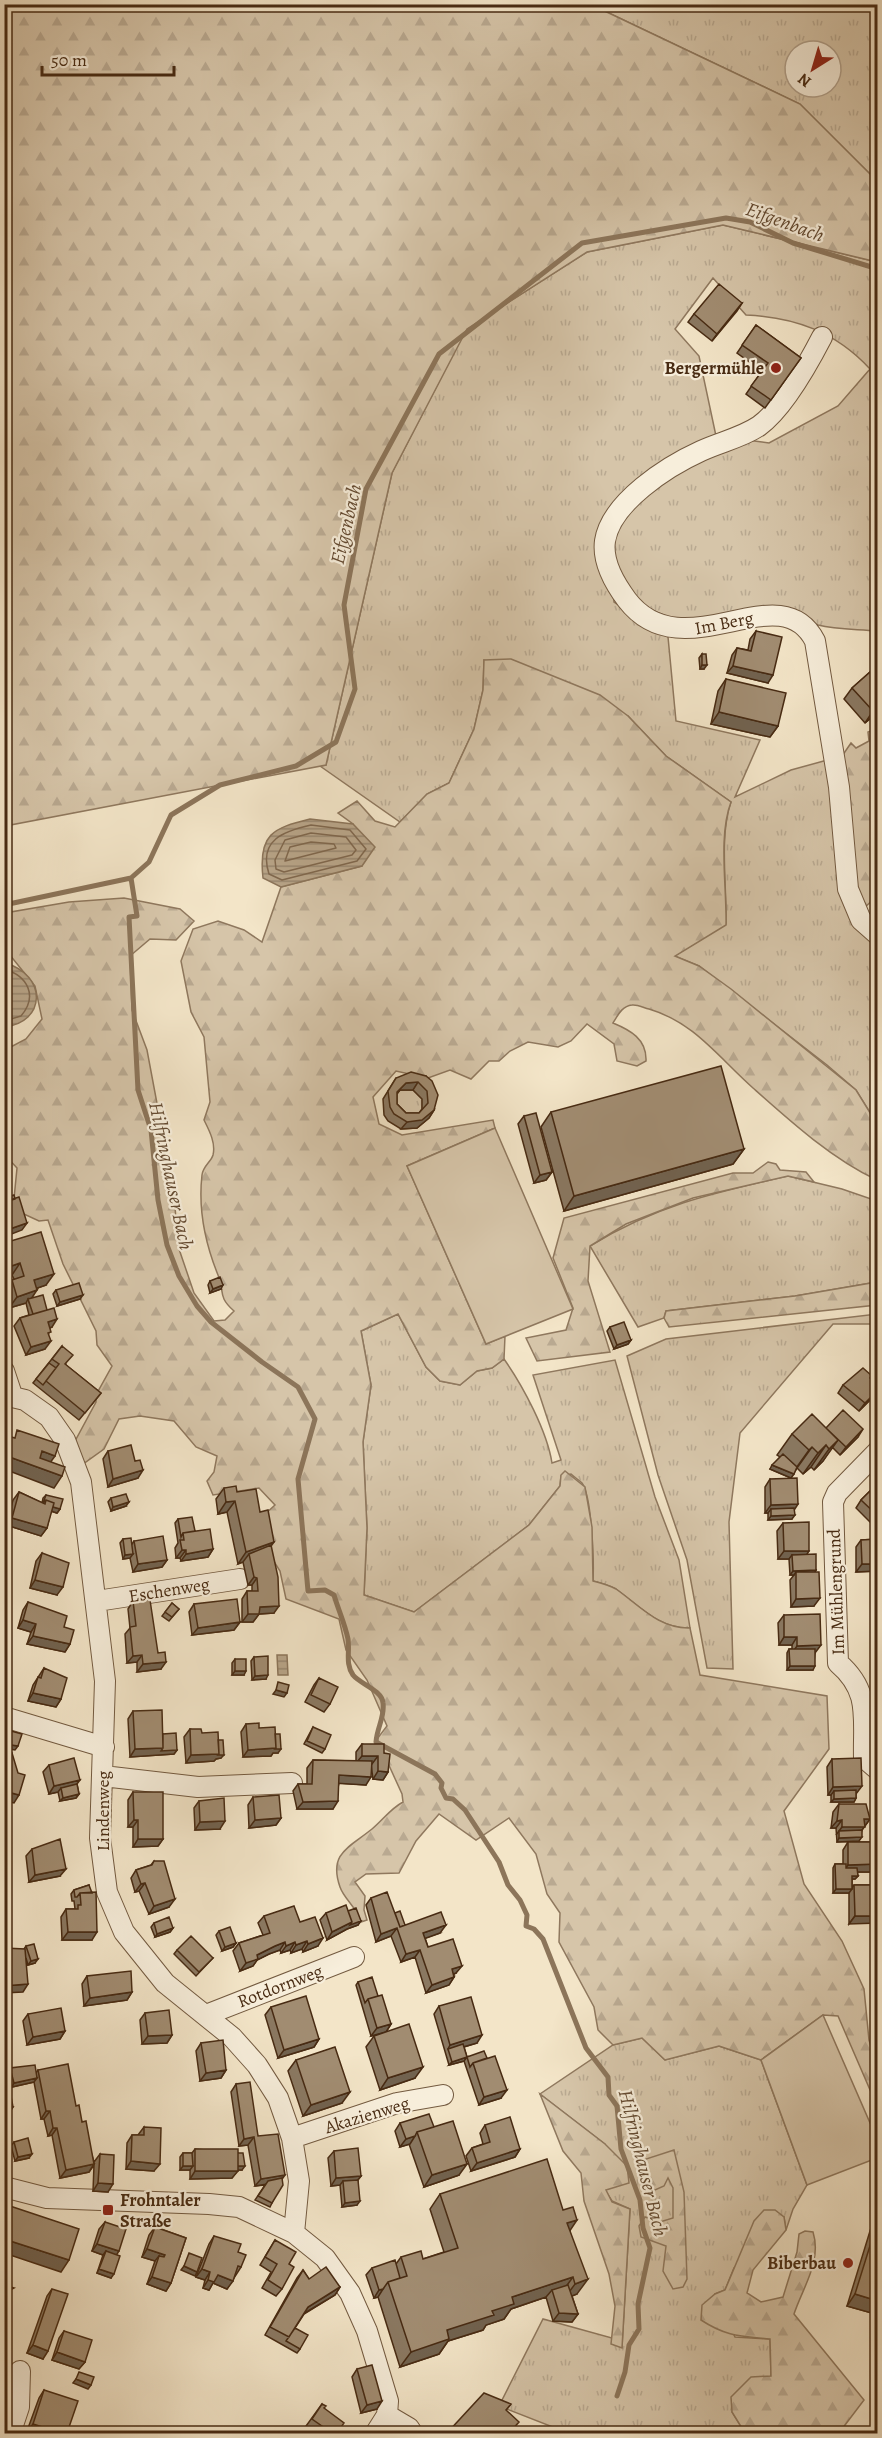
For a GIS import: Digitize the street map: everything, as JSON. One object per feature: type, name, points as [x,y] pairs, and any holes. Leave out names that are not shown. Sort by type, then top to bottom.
[{"type":"street","name":"Im Berg","points":[[822,337],[797,379],[760,425],[675,464],[626,502],[609,529],[605,542],[606,559],[616,584],[628,601],[642,614],[659,624],[691,630],[745,617],[770,615],[792,621],[810,633],[815,641],[834,752],[848,889],[861,920],[878,935]]},
{"type":"street","points":[[4,1371],[8,1395]]},
{"type":"street","name":"Lindenweg","points":[[8,1395],[25,1400],[49,1417],[65,1440],[81,1482],[105,1681],[99,1838],[107,1892],[124,1932],[165,1983],[206,2015],[257,2065],[278,2098],[292,2138],[299,2181],[294,2232]]},
{"type":"street","name":"Im Mühlengrund","points":[[878,1451],[837,1493],[833,1502],[838,1663],[853,1676],[862,1693],[864,1758],[878,1770]]},
{"type":"street","name":"Eschenweg","points":[[97,1601],[240,1579]]},
{"type":"street","points":[[4,1717],[104,1747]]},
{"type":"street","points":[[103,1776],[198,1787],[292,1783]]},
{"type":"street","name":"Rotdornweg","points":[[206,2015],[354,1957]]},
{"type":"street","name":"Akazienweg","points":[[292,2138],[397,2103],[443,2096]]},
{"type":"street","points":[[4,2187],[47,2198],[239,2207],[294,2232],[325,2258],[350,2294],[367,2331],[388,2401],[387,2415],[375,2433]]},
{"type":"street","points":[[10,2433],[19,2407],[20,2371]]},
{"type":"street","points":[[387,2415],[409,2428],[413,2433]]},
{"type":"green space","points":[[5,4],[592,5],[783,96],[783,99],[789,99],[800,104],[877,181],[877,262],[723,225],[587,252],[467,329],[392,473],[326,765],[5,826]]},
{"type":"green space","points":[[592,5],[877,5],[877,181],[800,104],[789,99],[843,99],[843,39],[783,39],[783,96]]},
{"type":"green space","points":[[723,225],[877,262],[877,631],[825,627],[767,607],[754,608],[719,619],[703,621],[687,621],[657,612],[631,594],[621,582],[614,567],[609,517],[614,602],[668,637],[676,721],[760,740],[735,797],[791,770],[831,759],[839,860],[877,943],[877,1124],[856,1090],[827,1065],[699,966],[674,956],[726,924],[724,846],[727,815],[731,802],[666,756],[628,716],[484,660],[483,690],[474,729],[449,783],[427,794],[400,822],[320,766],[326,765],[392,473],[466,329],[587,252]],"holes":[[[713,278],[746,315],[781,319],[814,329],[843,345],[870,369],[838,406],[769,443],[716,436],[699,356],[675,329]]]},
{"type":"green space","points":[[511,659],[600,695],[628,716],[666,756],[731,802],[724,846],[726,925],[675,956],[699,966],[731,989],[856,1090],[877,1124],[877,1180],[844,1161],[812,1138],[753,1088],[693,1032],[665,1015],[636,1005],[623,1009],[613,1023],[631,1032],[644,1047],[646,1061],[637,1066],[617,1061],[614,1044],[587,1024],[571,1041],[558,1047],[528,1042],[510,1051],[499,1061],[489,1061],[471,1079],[450,1070],[428,1078],[396,1071],[373,1097],[379,1124],[402,1135],[493,1120],[495,1128],[407,1166],[486,1344],[505,1336],[504,1359],[492,1368],[477,1371],[460,1385],[440,1381],[426,1367],[398,1314],[361,1331],[371,1385],[363,1442],[367,1528],[364,1595],[414,1612],[529,1525],[560,1486],[561,1475],[565,1471],[585,1487],[592,1527],[593,1581],[616,1589],[659,1621],[690,1628],[700,1675],[827,1696],[829,1749],[784,1811],[804,1884],[842,1941],[864,1989],[869,2040],[877,2065],[877,2106],[838,2016],[823,2015],[761,2060],[719,2046],[665,2060],[642,2038],[613,2045],[598,2030],[594,2007],[559,1942],[560,1913],[547,1894],[536,1854],[509,1818],[476,1840],[439,1814],[416,1841],[399,1873],[366,1874],[355,1882],[365,1896],[364,1910],[367,1920],[361,1922],[340,1887],[337,1875],[339,1858],[349,1846],[403,1802],[402,1794],[377,1739],[387,1726],[367,1680],[346,1650],[339,1619],[286,1599],[280,1571],[268,1552],[264,1515],[275,1505],[259,1488],[213,1495],[207,1481],[214,1472],[217,1456],[196,1447],[174,1421],[140,1416],[119,1419],[104,1449],[83,1464],[74,1443],[112,1366],[97,1345],[96,1331],[63,1264],[48,1220],[39,1221],[13,1209],[17,1168],[5,1155],[5,1050],[26,1039],[42,1019],[35,986],[5,949],[5,913],[69,902],[124,898],[180,909],[194,921],[176,940],[150,939],[130,956],[132,1010],[147,1050],[174,1194],[178,1246],[194,1293],[214,1321],[225,1320],[234,1311],[223,1298],[220,1281],[206,1239],[202,1214],[202,1175],[211,1160],[214,1146],[204,1120],[210,1102],[204,1037],[191,1012],[181,961],[193,929],[218,921],[244,930],[262,942],[281,887],[362,866],[353,824],[338,813],[357,801],[375,821],[395,827],[427,794],[449,783],[474,729],[483,690],[484,660]]},
{"type":"green space","points":[[877,729],[877,896],[863,909],[853,886],[840,759],[851,743],[856,748],[869,741],[868,732]]},
{"type":"green space","points":[[400,1090],[413,1090],[422,1099],[422,1111],[413,1120],[392,1099]]},
{"type":"green space","points":[[495,1128],[573,1309],[486,1344],[407,1166]]},
{"type":"green space","points":[[768,1162],[776,1164],[780,1170],[806,1172],[814,1182],[788,1176],[693,1198],[626,1224],[590,1246],[588,1281],[610,1352],[537,1361],[526,1338],[566,1330],[573,1308],[553,1258],[564,1218],[733,1173],[753,1173]]},
{"type":"green space","points":[[788,1176],[842,1189],[877,1201],[877,1282],[795,1296],[666,1311],[664,1318],[638,1327],[590,1246],[662,1210],[735,1188]]},
{"type":"green space","points":[[877,1282],[877,1305],[669,1327],[664,1318],[666,1311],[795,1296]]},
{"type":"green space","points":[[398,1314],[426,1367],[440,1381],[460,1385],[477,1371],[492,1368],[504,1359],[533,1409],[545,1437],[552,1463],[561,1460],[533,1375],[615,1360],[655,1497],[679,1560],[690,1628],[659,1621],[616,1589],[593,1581],[593,1545],[588,1502],[582,1483],[571,1474],[561,1476],[560,1486],[529,1525],[414,1612],[364,1595],[367,1528],[363,1442],[371,1385],[361,1331]]},
{"type":"green space","points":[[877,1314],[877,1324],[833,1324],[740,1433],[729,1522],[733,1669],[707,1668],[687,1560],[658,1475],[627,1356],[666,1339]]},
{"type":"green space","points":[[823,2015],[877,2139],[877,2158],[807,2185],[761,2060]]},
{"type":"green space","points":[[642,2038],[665,2060],[719,2046],[761,2060],[807,2185],[793,2209],[786,2230],[784,2217],[734,2268],[725,2290],[715,2294],[735,2337],[770,2339],[771,2376],[732,2412],[745,2433],[568,2433],[499,2406],[543,2319],[612,2338],[612,2344],[622,2347],[630,2209],[612,2201],[605,2190],[605,2144],[540,2094],[613,2045]]},
{"type":"green space","points":[[540,2094],[605,2144],[627,2166],[629,2183],[606,2190],[612,2202],[630,2209],[622,2348],[611,2344],[615,2306],[609,2274],[584,2201],[581,2173],[563,2151]]},
{"type":"green space","points":[[674,2150],[684,2192],[687,2279],[683,2287],[673,2289],[663,2271],[666,2246],[641,2237],[639,2226],[645,2217],[660,2222],[673,2218],[673,2188],[668,2178],[664,2186],[655,2190],[647,2186],[641,2175],[646,2159]]},
{"type":"green space","points":[[764,2210],[775,2210],[784,2217],[786,2230],[753,2270],[747,2293],[761,2302],[783,2297],[797,2252],[799,2234],[805,2231],[813,2232],[815,2253],[813,2264],[794,2314],[864,2400],[839,2433],[745,2433],[732,2412],[731,2397],[751,2377],[771,2376],[770,2339],[727,2333],[701,2320],[702,2305],[715,2294],[725,2290],[754,2221]]},
{"type":"water","points":[[310,819],[353,824],[375,847],[362,866],[281,887],[263,878],[263,851],[271,835],[286,826]]},
{"type":"water","points":[[5,963],[19,969],[29,978],[35,987],[36,998],[34,1008],[28,1017],[18,1024],[4,1027]]},
{"type":"water","points":[[277,1655],[287,1655],[288,1675],[278,1675]]},
{"type":"building","points":[[719,284],[742,303],[717,334],[694,314]]},
{"type":"building","name":"Bergermühle","points":[[756,325],[801,358],[771,400],[751,386],[768,363],[742,345]]},
{"type":"building","points":[[756,631],[782,637],[773,675],[733,666],[737,648],[751,651]]},
{"type":"building","points":[[702,654],[706,654],[707,665],[702,665]]},
{"type":"building","points":[[878,665],[878,707],[873,711],[852,688]]},
{"type":"building","points":[[726,679],[786,693],[778,726],[719,712]]},
{"type":"building","points":[[721,1066],[744,1149],[574,1196],[551,1112]]},
{"type":"building","points":[[411,1072],[426,1076],[432,1081],[438,1095],[434,1110],[422,1120],[407,1122],[394,1114],[390,1107],[388,1091],[396,1078]],"holes":[[[418,1082],[427,1091],[428,1103],[419,1113],[406,1113],[397,1104],[397,1092],[406,1083]]]},
{"type":"building","points":[[536,1113],[552,1172],[540,1175],[524,1116]]},
{"type":"building","points":[[14,1195],[15,1199],[5,1202],[4,1198]]},
{"type":"building","points":[[19,1197],[27,1223],[4,1231],[4,1202]]},
{"type":"building","points":[[41,1232],[54,1274],[34,1280],[37,1290],[17,1297],[12,1280],[24,1276],[20,1263],[6,1268],[4,1243]]},
{"type":"building","points":[[220,1277],[223,1285],[213,1289],[210,1281]]},
{"type":"building","points":[[79,1283],[83,1295],[60,1302],[56,1290]]},
{"type":"building","points":[[43,1295],[47,1310],[33,1314],[28,1299]]},
{"type":"building","points":[[54,1308],[57,1319],[48,1322],[51,1341],[31,1347],[20,1318]]},
{"type":"building","points":[[624,1322],[631,1340],[617,1345],[610,1327]]},
{"type":"building","points":[[62,1346],[73,1355],[65,1364],[101,1393],[85,1413],[46,1381],[59,1364],[52,1359]]},
{"type":"building","points":[[49,1363],[56,1368],[43,1385],[36,1379]]},
{"type":"building","points":[[863,1368],[878,1385],[878,1390],[865,1403],[843,1385]]},
{"type":"building","points":[[843,1410],[863,1429],[846,1447],[826,1428]]},
{"type":"building","points":[[812,1414],[838,1440],[829,1449],[826,1445],[818,1453],[812,1447],[809,1450],[792,1434]]},
{"type":"building","points":[[17,1430],[59,1444],[55,1456],[42,1451],[40,1458],[65,1467],[62,1476],[4,1455],[4,1435],[15,1438]]},
{"type":"building","points":[[131,1445],[135,1461],[140,1460],[143,1470],[113,1479],[108,1451]]},
{"type":"building","points":[[783,1454],[797,1467],[794,1474],[772,1465]]},
{"type":"building","points":[[797,1478],[798,1504],[771,1505],[770,1479]]},
{"type":"building","points":[[878,1483],[878,1516],[861,1500]]},
{"type":"building","points":[[236,1486],[237,1492],[256,1489],[260,1512],[268,1510],[274,1542],[246,1552],[235,1501],[226,1502],[224,1488]]},
{"type":"building","points":[[19,1492],[45,1504],[46,1500],[54,1503],[47,1528],[12,1518]]},
{"type":"building","points":[[126,1494],[129,1502],[113,1507],[111,1498]]},
{"type":"building","points":[[46,1495],[63,1499],[60,1509],[53,1507],[54,1503],[46,1500],[43,1503]]},
{"type":"building","points":[[794,1508],[795,1515],[771,1516],[771,1509]]},
{"type":"building","points":[[192,1517],[195,1531],[183,1533],[181,1537],[178,1519]]},
{"type":"building","points":[[809,1522],[809,1551],[784,1551],[783,1523]]},
{"type":"building","points":[[210,1529],[213,1549],[186,1554],[186,1550],[182,1550],[180,1540],[184,1540],[183,1533]]},
{"type":"building","points":[[163,1536],[167,1560],[138,1564],[134,1541]]},
{"type":"building","points":[[131,1538],[133,1554],[125,1555],[123,1539]]},
{"type":"building","points":[[878,1539],[878,1564],[862,1564],[861,1540]]},
{"type":"building","points":[[271,1545],[278,1577],[279,1606],[260,1607],[259,1614],[248,1614],[247,1591],[258,1591],[257,1578],[254,1577],[249,1554]]},
{"type":"building","points":[[42,1553],[69,1563],[63,1587],[35,1580]]},
{"type":"building","points":[[816,1554],[816,1570],[793,1571],[792,1555]]},
{"type":"building","points":[[796,1572],[819,1572],[820,1598],[796,1599]]},
{"type":"building","points":[[237,1599],[240,1622],[198,1628],[194,1604]]},
{"type":"building","points":[[150,1600],[158,1653],[165,1652],[166,1662],[143,1664],[142,1655],[133,1656],[130,1627],[136,1626],[133,1601]]},
{"type":"building","points":[[28,1602],[67,1616],[64,1627],[74,1630],[70,1644],[33,1636],[36,1624],[23,1620]]},
{"type":"building","points":[[172,1603],[179,1609],[172,1617],[165,1612]]},
{"type":"building","points":[[820,1614],[821,1645],[797,1646],[797,1637],[784,1637],[784,1615]]},
{"type":"building","points":[[789,1649],[815,1649],[815,1666],[790,1666]]},
{"type":"building","points":[[268,1656],[268,1675],[255,1676],[254,1657]]},
{"type":"building","points":[[235,1659],[246,1659],[246,1671],[235,1671]]},
{"type":"building","points":[[44,1668],[67,1678],[61,1699],[33,1693],[38,1677],[41,1678]]},
{"type":"building","points":[[319,1678],[338,1687],[330,1704],[311,1695]]},
{"type":"building","points":[[278,1682],[289,1685],[287,1693],[276,1690]]},
{"type":"building","points":[[162,1710],[163,1748],[135,1749],[133,1711]]},
{"type":"building","points":[[259,1723],[259,1728],[275,1727],[276,1748],[248,1750],[246,1724]]},
{"type":"building","points":[[313,1727],[331,1735],[325,1749],[307,1741]]},
{"type":"building","points":[[4,1729],[22,1734],[18,1746],[4,1744]]},
{"type":"building","points":[[190,1729],[201,1729],[202,1733],[218,1732],[219,1754],[191,1755]]},
{"type":"building","points":[[176,1733],[177,1750],[161,1751],[163,1734]]},
{"type":"building","points":[[275,1734],[280,1734],[281,1749],[275,1749]]},
{"type":"building","points":[[218,1740],[223,1740],[224,1755],[218,1755]]},
{"type":"building","points":[[362,1744],[384,1744],[384,1753],[390,1754],[388,1772],[378,1771],[378,1756],[362,1756]]},
{"type":"building","points":[[12,1753],[18,1773],[25,1775],[19,1795],[4,1791],[4,1755]]},
{"type":"building","points":[[74,1758],[80,1780],[54,1786],[49,1765]]},
{"type":"building","points":[[861,1758],[862,1786],[833,1787],[832,1759]]},
{"type":"building","points":[[313,1760],[372,1761],[371,1777],[339,1775],[338,1801],[303,1802],[298,1784],[312,1784]]},
{"type":"building","points":[[77,1784],[79,1794],[63,1798],[61,1788]]},
{"type":"building","points":[[856,1790],[856,1798],[834,1799],[834,1791]]},
{"type":"building","points":[[133,1792],[163,1792],[163,1839],[138,1839],[138,1820],[134,1820]]},
{"type":"building","points":[[279,1795],[281,1818],[255,1820],[253,1797]]},
{"type":"building","points":[[224,1798],[225,1821],[200,1822],[199,1801]]},
{"type":"building","points":[[839,1804],[866,1804],[870,1819],[864,1819],[865,1827],[842,1827],[842,1820],[837,1821]]},
{"type":"building","points":[[862,1830],[862,1837],[839,1838],[839,1831]]},
{"type":"building","points":[[60,1839],[66,1869],[35,1875],[32,1849]]},
{"type":"building","points":[[848,1842],[878,1842],[878,1864],[848,1865]]},
{"type":"building","points":[[154,1861],[164,1861],[175,1899],[154,1906],[145,1883],[141,1884],[136,1870],[152,1865]]},
{"type":"building","points":[[835,1864],[846,1864],[846,1868],[857,1868],[858,1876],[852,1876],[852,1889],[836,1889]]},
{"type":"building","points":[[89,1885],[92,1893],[80,1893],[75,1897],[74,1890]]},
{"type":"building","points":[[854,1885],[878,1885],[878,1916],[855,1916]]},
{"type":"building","points":[[96,1892],[97,1932],[68,1932],[66,1909],[78,1909],[78,1905],[81,1905],[80,1893]]},
{"type":"building","points":[[387,1892],[400,1927],[441,1912],[446,1925],[423,1933],[428,1947],[453,1939],[462,1966],[452,1969],[454,1977],[432,1985],[420,1950],[406,1954],[397,1928],[381,1934],[371,1898]]},
{"type":"building","points":[[346,1905],[352,1922],[332,1932],[326,1913]]},
{"type":"building","points":[[294,1906],[300,1922],[315,1917],[323,1938],[308,1944],[307,1941],[296,1945],[295,1942],[286,1946],[285,1942],[257,1955],[258,1959],[246,1963],[239,1943],[270,1933],[264,1916]]},
{"type":"building","points":[[356,1908],[361,1921],[350,1925],[352,1922],[348,1911]]},
{"type":"building","points":[[400,1911],[405,1925],[400,1927],[395,1913]]},
{"type":"building","points":[[169,1917],[173,1928],[157,1934],[154,1923]]},
{"type":"building","points":[[230,1927],[236,1943],[225,1947],[219,1931]]},
{"type":"building","points":[[191,1936],[213,1958],[199,1972],[177,1950]]},
{"type":"building","points":[[34,1944],[38,1959],[31,1961],[26,1946]]},
{"type":"building","points":[[4,1948],[25,1949],[28,1984],[4,1986]]},
{"type":"building","points":[[131,1971],[132,1992],[90,1998],[87,1976]]},
{"type":"building","points":[[372,1977],[378,1996],[368,1999],[365,2003],[358,1982]]},
{"type":"building","points":[[382,1995],[391,2024],[377,2028],[368,1999]]},
{"type":"building","points":[[306,1996],[319,2039],[284,2050],[271,2007]]},
{"type":"building","points":[[471,1997],[482,2035],[450,2045],[439,2006]]},
{"type":"building","points":[[61,2008],[65,2031],[33,2037],[28,2014]]},
{"type":"building","points":[[169,2010],[172,2035],[148,2036],[145,2013]]},
{"type":"building","points":[[409,2024],[423,2067],[388,2078],[374,2036]]},
{"type":"building","points":[[223,2040],[226,2070],[206,2073],[201,2043]]},
{"type":"building","points":[[463,2044],[467,2057],[452,2062],[448,2049]]},
{"type":"building","points":[[335,2047],[350,2092],[311,2105],[296,2060]]},
{"type":"building","points":[[484,2051],[487,2058],[473,2063],[470,2067],[467,2057]]},
{"type":"building","points":[[495,2056],[507,2090],[484,2097],[473,2063]]},
{"type":"building","points":[[68,2064],[76,2106],[79,2105],[82,2122],[86,2121],[94,2164],[66,2170],[57,2128],[53,2128],[50,2111],[46,2111],[38,2070]]},
{"type":"building","points":[[35,2065],[37,2078],[14,2083],[10,2068]]},
{"type":"building","points":[[250,2082],[258,2136],[278,2134],[285,2175],[261,2179],[254,2137],[244,2139],[236,2084]]},
{"type":"building","points":[[4,2091],[10,2091],[13,2107],[4,2109]]},
{"type":"building","points":[[429,2114],[434,2127],[417,2132],[415,2136],[406,2139],[400,2123]]},
{"type":"building","points":[[510,2117],[520,2149],[477,2163],[472,2148],[490,2142],[485,2125]]},
{"type":"building","points":[[453,2121],[467,2164],[432,2175],[417,2132]]},
{"type":"building","points":[[144,2127],[161,2128],[160,2164],[131,2161],[132,2135],[144,2135]]},
{"type":"building","points":[[28,2138],[32,2154],[18,2157],[14,2142]]},
{"type":"building","points":[[358,2148],[361,2176],[336,2178],[334,2151]]},
{"type":"building","points":[[195,2149],[238,2149],[238,2171],[195,2171]]},
{"type":"building","points":[[183,2153],[192,2153],[193,2166],[183,2166]]},
{"type":"building","points":[[238,2153],[243,2153],[245,2166],[238,2166]]},
{"type":"building","points":[[100,2154],[114,2155],[113,2184],[98,2183]]},
{"type":"building","points":[[547,2159],[563,2210],[573,2207],[577,2220],[567,2223],[588,2279],[575,2284],[573,2277],[512,2297],[514,2304],[492,2311],[494,2315],[447,2330],[449,2339],[411,2352],[388,2282],[407,2276],[401,2257],[421,2251],[423,2259],[458,2248],[440,2194]]},
{"type":"building","points":[[282,2178],[283,2185],[272,2203],[258,2196],[268,2181]]},
{"type":"building","points":[[358,2180],[360,2201],[345,2203],[343,2181]]},
{"type":"building","points":[[4,2204],[79,2229],[69,2260],[4,2239]]},
{"type":"building","points":[[878,2220],[878,2301],[855,2294]]},
{"type":"building","points":[[105,2222],[126,2229],[119,2251],[97,2244]]},
{"type":"building","points":[[155,2227],[186,2238],[171,2283],[152,2277],[159,2256],[164,2257],[165,2255],[147,2249]]},
{"type":"building","points":[[214,2236],[241,2244],[238,2252],[246,2255],[241,2267],[238,2266],[233,2281],[218,2275],[214,2282],[208,2280],[210,2272],[202,2269]]},
{"type":"building","points":[[275,2240],[296,2252],[289,2264],[294,2267],[282,2289],[268,2280],[277,2264],[265,2257]]},
{"type":"building","points":[[4,2246],[10,2248],[4,2266]]},
{"type":"building","points":[[106,2251],[120,2256],[114,2274],[99,2269]]},
{"type":"building","points":[[189,2253],[202,2258],[197,2272],[184,2266]]},
{"type":"building","points":[[395,2260],[400,2278],[388,2282],[383,2289],[379,2290],[372,2268]]},
{"type":"building","points":[[326,2267],[340,2287],[308,2307],[289,2337],[270,2327],[303,2270],[309,2279]]},
{"type":"building","points":[[4,2285],[14,2288],[10,2290],[4,2308]]},
{"type":"building","points":[[568,2285],[578,2314],[559,2313],[552,2290]]},
{"type":"building","points":[[52,2289],[68,2294],[48,2351],[33,2345]]},
{"type":"building","points":[[295,2328],[308,2335],[300,2349],[286,2341]]},
{"type":"building","points":[[64,2331],[92,2340],[85,2362],[57,2352]]},
{"type":"building","points":[[372,2365],[382,2401],[367,2405],[357,2369]]},
{"type":"building","points":[[79,2372],[94,2377],[91,2385],[76,2379]]},
{"type":"building","points":[[44,2390],[78,2401],[67,2433],[54,2433],[55,2431],[33,2424]]},
{"type":"building","points":[[484,2393],[511,2404],[506,2410],[519,2422],[509,2433],[497,2433],[490,2427],[484,2433],[447,2433]]},
{"type":"building","points":[[322,2404],[344,2423],[337,2433],[332,2433],[312,2419]]},
{"type":"waterway","name":"Eifgenbach","points":[[4,905],[131,878],[149,862],[171,815],[220,785],[296,766],[336,742],[355,689],[344,605],[366,489],[439,354],[582,243],[726,218],[750,222],[793,243],[878,269]]},
{"type":"waterway","name":"Hilfringhauser Bach","points":[[131,878],[137,916],[129,917],[138,1090],[151,1130],[158,1200],[167,1245],[179,1276],[197,1306],[211,1322],[298,1387],[315,1419],[298,1479],[308,1591],[325,1590],[334,1595],[348,1639],[348,1662],[351,1671],[356,1678],[382,1698],[383,1713],[376,1742],[435,1774],[442,1783],[441,1788],[446,1798],[453,1799],[465,1810],[499,1862],[508,1885],[520,1900],[527,1915],[526,1926],[534,1929],[543,1939],[586,2048],[608,2077],[609,2095],[617,2106],[621,2149],[640,2200],[643,2228],[650,2248],[638,2304],[639,2329],[629,2345],[625,2372],[617,2396]]},
{"type":"place","name":"Bergermühle","points":[[776,368]]},
{"type":"place","name":"Frohntaler Straße","points":[[108,2210]]},
{"type":"place","name":"Biberbau","points":[[848,2263]]}]
